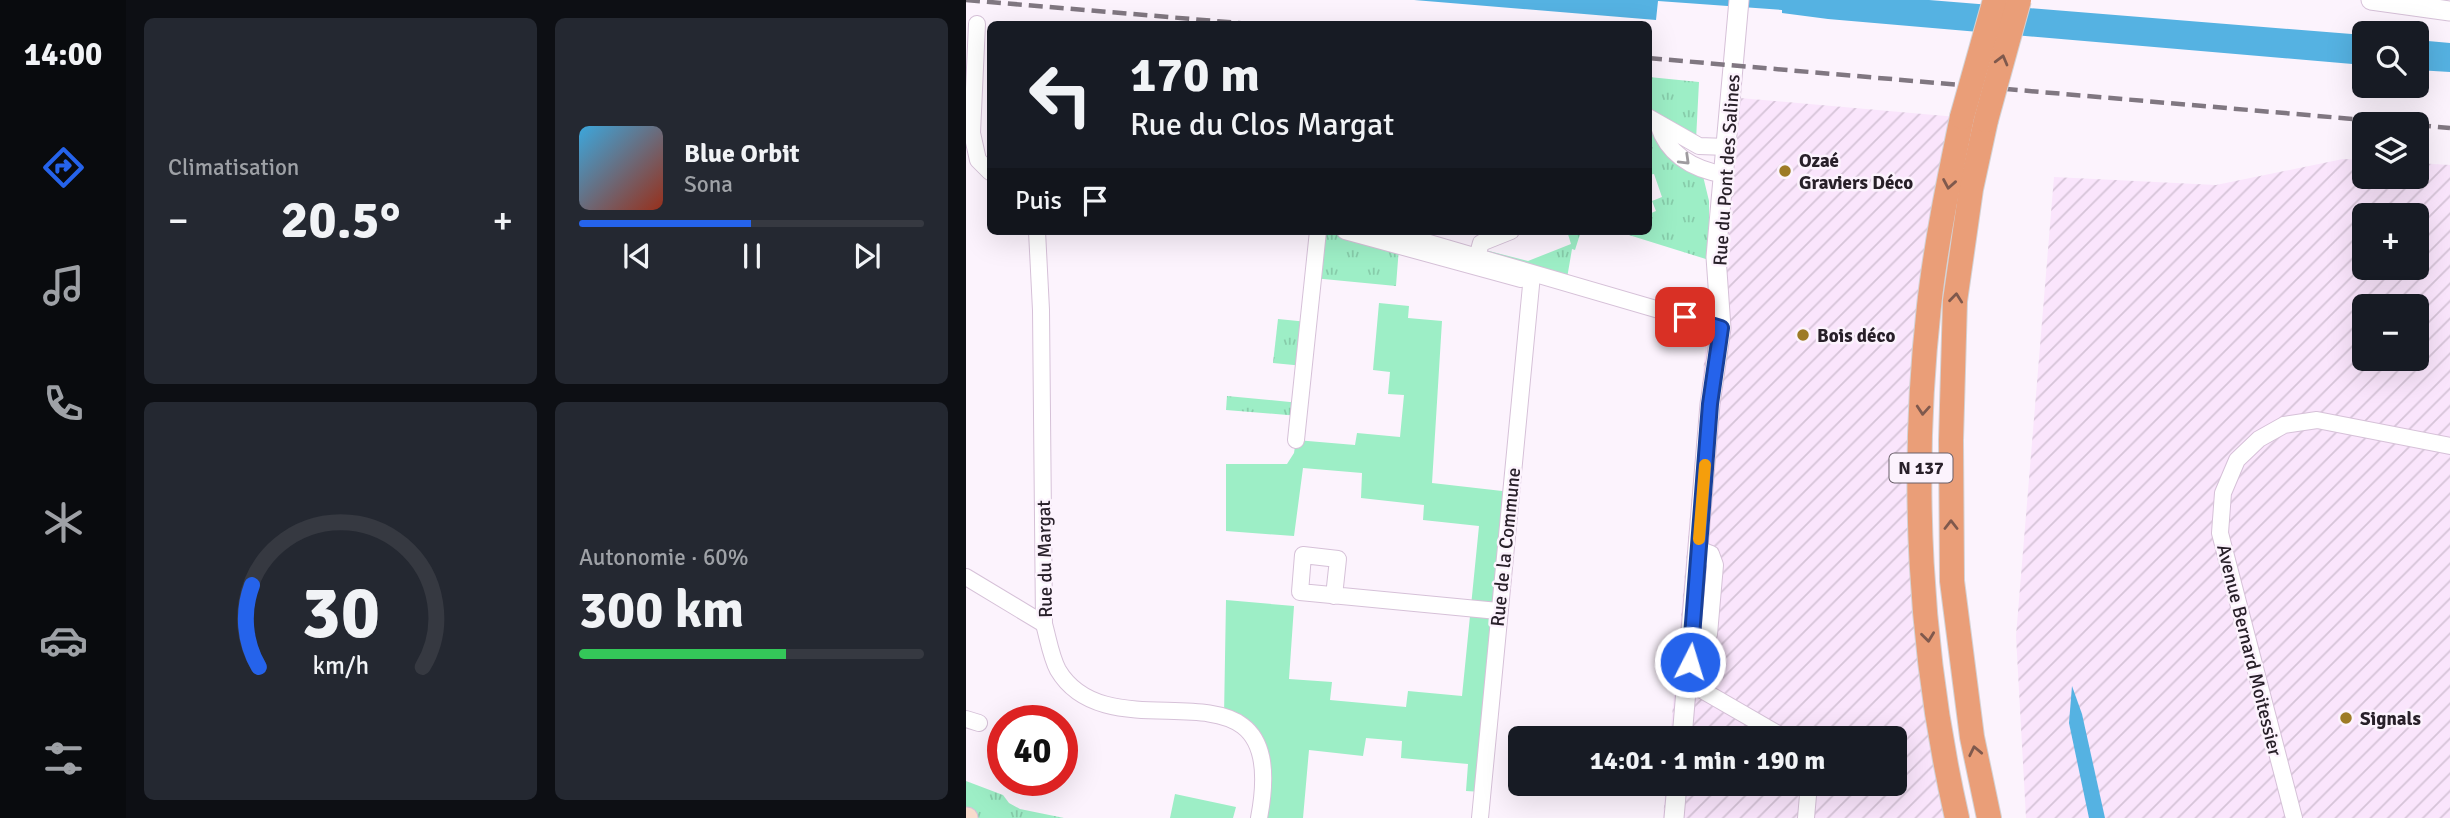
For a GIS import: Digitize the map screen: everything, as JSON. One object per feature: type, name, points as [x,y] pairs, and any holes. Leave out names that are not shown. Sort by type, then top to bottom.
[{"type":"highway","name":"N 137","points":[[1957,818],[1942,750],[1922,590],[1921,446],[1929,306],[1974,119],[1995,0]]},
{"type":"highway","name":"N 137","points":[[1989,818],[1972,737],[1953,594],[1951,504],[1955,301],[1971,189],[1974,119],[2019,0]]},
{"type":"street","points":[[2371,0],[2450,12]]},
{"type":"street","name":"Rue du Pont des Salines","points":[[1683,726],[1710,404],[1721,328],[1716,257],[1726,175],[1739,6]]},
{"type":"street","points":[[978,24],[970,145],[978,160],[987,169]]},
{"type":"street","points":[[1653,121],[1667,125],[1699,146],[1727,147]]},
{"type":"street","points":[[1653,121],[1689,166],[1726,175]]},
{"type":"street","name":"Rue du Margat","points":[[1037,235],[1041,310],[1044,624],[1058,670],[1080,693],[1108,705],[1224,716],[1242,724],[1260,746],[1265,782],[1259,818]]},
{"type":"street","points":[[1296,440],[1318,235]]},
{"type":"street","points":[[1362,235],[1475,262],[1523,268],[1531,275],[1618,297],[1721,328]]},
{"type":"street","points":[[1399,235],[1475,262]]},
{"type":"street","points":[[1475,262],[1481,243],[1497,235]]},
{"type":"street","name":"Rue de la Commune","points":[[1480,818],[1531,275]]},
{"type":"street","name":"Avenue Bernard Moitessier","points":[[2294,818],[2220,533],[2223,493],[2237,460],[2259,439],[2284,425],[2316,419],[2450,446]]},
{"type":"street","points":[[966,577],[1044,624]]},
{"type":"street","points":[[1334,596],[1498,611]]},
{"type":"street","points":[[1688,682],[1764,726]]},
{"type":"street","points":[[1674,818],[1676,796]]},
{"type":"street","points":[[1806,818],[1808,796]]},
{"type":"shaded area","points":[[1728,97],[1957,117],[1915,377],[1947,818],[1663,818],[1665,796],[1907,796],[1907,726],[1671,726]]},
{"type":"shaded area","points":[[2343,159],[2352,159],[2352,189],[2429,189],[2429,164],[2450,165],[2450,818],[2026,818],[2016,636],[2054,177],[2216,185]]},
{"type":"green space","points":[[1652,77],[1699,82],[1696,140],[1659,124],[1703,176],[1709,201],[1709,260],[1629,235],[1652,235],[1652,213],[1656,211],[1652,201],[1662,197],[1654,174]]},
{"type":"green space","points":[[1318,235],[1403,235],[1528,261],[1571,244],[1568,235],[1580,235],[1575,250],[1572,249],[1566,284],[1399,247],[1396,286],[1313,278]]},
{"type":"green space","points":[[1379,303],[1409,306],[1408,318],[1442,321],[1432,483],[1511,492],[1483,792],[1466,791],[1468,764],[1401,758],[1402,741],[1366,738],[1363,756],[1309,750],[1303,818],[1259,818],[1260,746],[1224,716],[1226,600],[1294,606],[1289,679],[1332,682],[1330,700],[1406,707],[1408,691],[1462,696],[1479,526],[1423,520],[1424,505],[1361,498],[1362,473],[1303,468],[1294,536],[1226,531],[1226,464],[1287,464],[1294,453],[1296,440],[1355,445],[1357,433],[1400,437],[1404,395],[1388,394],[1390,372],[1373,370]]},
{"type":"green space","points":[[1278,319],[1308,322],[1304,366],[1273,363]]},
{"type":"green space","points":[[1227,396],[1300,403],[1299,416],[1226,410]]},
{"type":"green space","points":[[966,781],[987,789],[987,796],[1004,796],[1009,803],[1020,809],[1064,818],[966,818]]},
{"type":"green space","points":[[1175,794],[1236,807],[1233,818],[1170,818]]},
{"type":"water","points":[[1414,0],[1929,0],[2352,34],[2352,64],[1828,19],[1782,13],[1782,10],[1658,1],[1656,20]]},
{"type":"water","points":[[2429,41],[2450,43],[2450,72],[2429,71]]},
{"type":"water","points":[[2072,686],[2082,714],[2105,818],[2089,818],[2069,723]]},
{"type":"railway","points":[[966,0],[1215,21]]},
{"type":"railway","points":[[1652,58],[2352,119]]},
{"type":"railway","points":[[2429,126],[2450,128]]},
{"type":"slow traffic","points":[[1699,539],[1705,465]]},
{"type":"place","name":"Ozaé Graviers Déco","points":[[1785,171]]},
{"type":"place","name":"Bois déco","points":[[1803,335]]},
{"type":"place","name":"Signals","points":[[2346,718]]},
{"type":"route","points":[[1685,317],[1721,328],[1710,404],[1690,662]]}]
